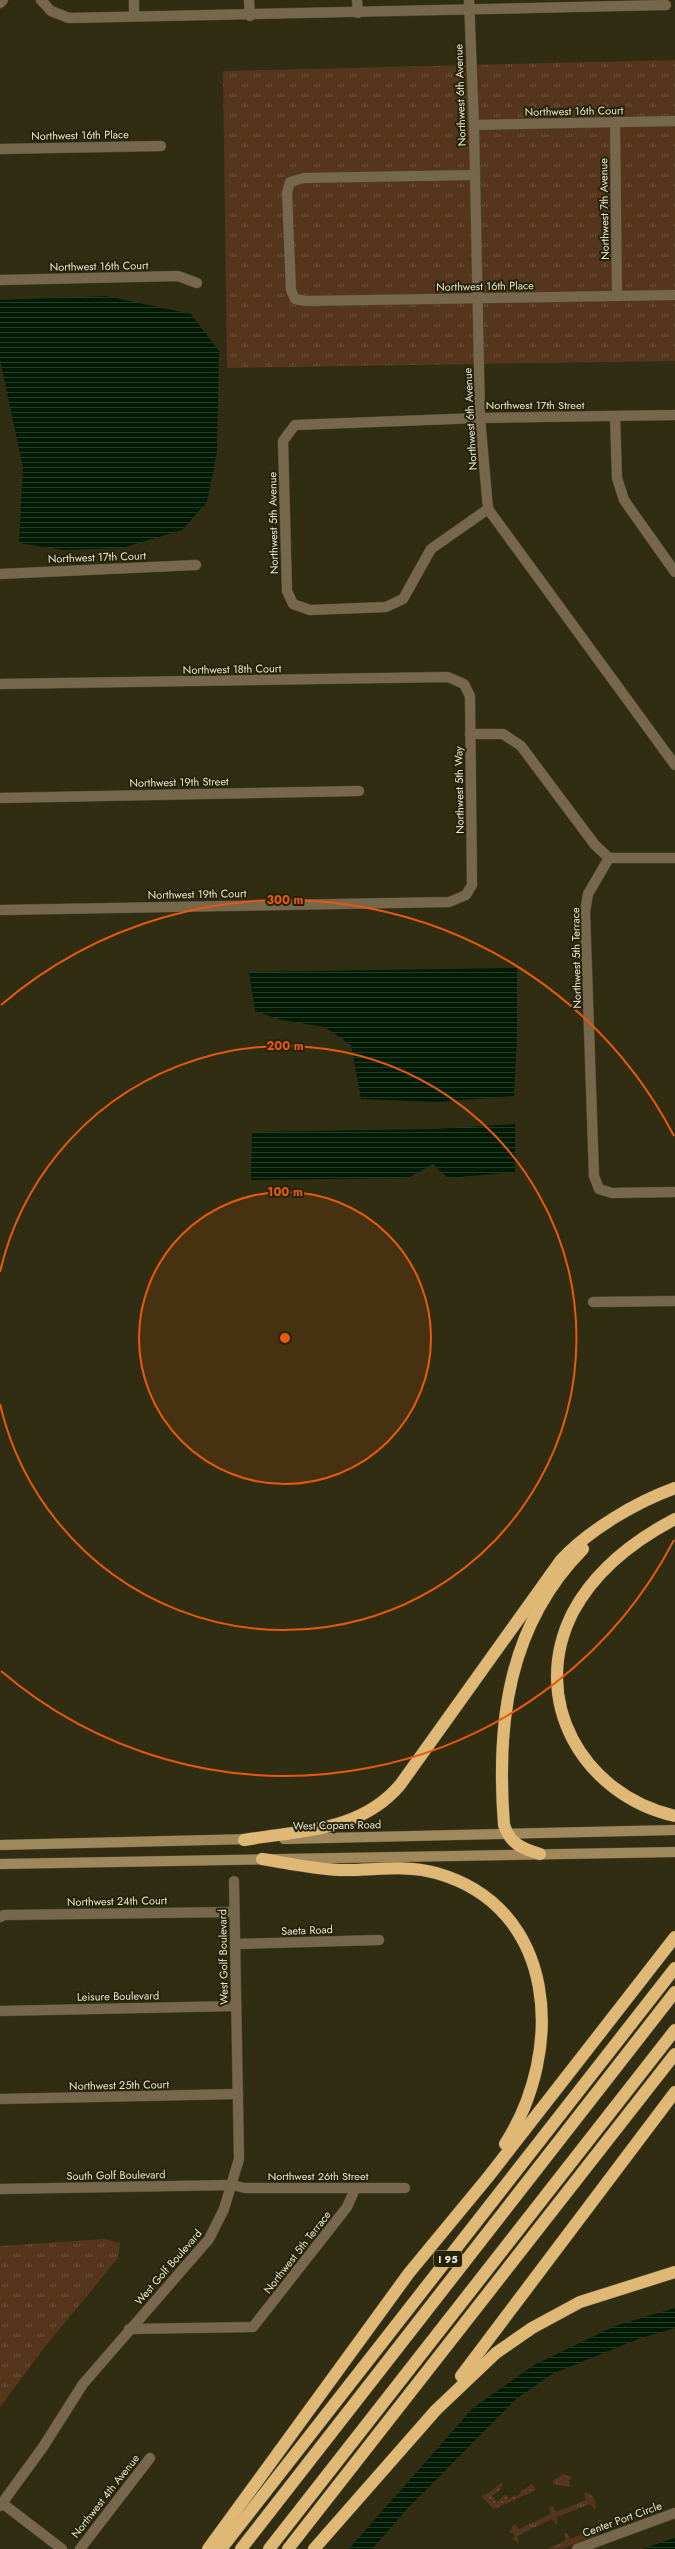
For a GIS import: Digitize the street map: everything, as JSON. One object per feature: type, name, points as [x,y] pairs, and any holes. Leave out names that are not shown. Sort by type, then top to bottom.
[{"type":"highway","points":[[244,1840],[344,1823],[370,1812],[386,1800],[400,1785],[560,1560],[584,1539],[653,1497],[675,1488]]},
{"type":"highway","points":[[540,1854],[518,1846],[507,1834],[504,1820],[503,1731],[507,1695],[516,1659],[532,1619],[557,1578],[582,1550],[622,1516]]},
{"type":"highway","points":[[675,1519],[630,1548],[589,1588],[574,1611],[565,1631],[560,1656],[558,1679],[565,1723],[575,1744],[592,1768],[612,1788],[629,1800],[675,1816]]},
{"type":"highway","points":[[208,2549],[387,2303],[457,2212],[510,2136],[524,2106],[535,2075],[542,2032],[542,2002],[537,1974],[526,1945],[508,1918],[493,1903],[466,1884],[446,1876],[418,1869],[339,1870],[262,1859]]},
{"type":"highway","points":[[457,2212],[494,2170],[675,1937]]},
{"type":"highway","name":"I 95","points":[[221,2549],[675,1968]]},
{"type":"highway","points":[[240,2549],[675,1992]]},
{"type":"highway","points":[[269,2549],[675,2030]]},
{"type":"highway","points":[[288,2549],[675,2054]]},
{"type":"highway","points":[[436,2410],[675,2092]]},
{"type":"highway","points":[[314,2549],[436,2410],[486,2361],[532,2328],[580,2302],[675,2272]]},
{"type":"main road","name":"West Copans Road","points":[[0,1845],[675,1830]]},
{"type":"main road","points":[[0,1864],[675,1852]]},
{"type":"street","points":[[0,3],[3,0]]},
{"type":"street","points":[[41,0],[51,11],[69,18],[358,13],[469,5],[611,3],[666,5]]},
{"type":"street","points":[[134,0],[134,16]]},
{"type":"street","points":[[249,0],[250,16]]},
{"type":"street","points":[[357,0],[358,13]]},
{"type":"street","name":"Northwest 6th Avenue","points":[[469,5],[474,125],[480,418],[488,509]]},
{"type":"street","name":"Northwest 16th Court","points":[[474,125],[675,121]]},
{"type":"street","name":"Northwest 7th Avenue","points":[[615,122],[617,296]]},
{"type":"street","name":"Northwest 16th Place","points":[[0,149],[161,146]]},
{"type":"street","name":"Northwest 16th Place","points":[[474,175],[304,178],[290,182],[287,193],[291,290],[295,299],[305,301],[675,295]]},
{"type":"street","name":"Northwest 16th Court","points":[[0,280],[178,276],[197,284]]},
{"type":"street","name":"Northwest 17th Street","points":[[284,441],[295,425],[480,418],[675,415]]},
{"type":"street","points":[[615,417],[617,478],[624,500],[675,572]]},
{"type":"street","name":"Northwest 5th Avenue","points":[[284,441],[287,591],[293,604],[310,610],[386,607],[403,600],[431,549],[488,509]]},
{"type":"street","points":[[488,509],[675,765]]},
{"type":"street","name":"Northwest 17th Court","points":[[0,574],[196,565]]},
{"type":"street","name":"Northwest 18th Court","points":[[0,684],[448,677],[464,684]]},
{"type":"street","name":"Northwest 5th Way","points":[[464,684],[470,696],[472,885],[466,895]]},
{"type":"street","points":[[470,734],[503,734],[517,743],[595,845],[609,858],[675,858]]},
{"type":"street","name":"Northwest 19th Street","points":[[0,798],[359,791]]},
{"type":"street","name":"Northwest 5th Terrace","points":[[609,858],[588,894],[585,912],[594,1176],[600,1189],[612,1193],[675,1192]]},
{"type":"street","name":"Northwest 19th Court","points":[[0,910],[449,902],[466,895]]},
{"type":"street","points":[[593,1302],[675,1301]]},
{"type":"street","name":"West Golf Boulevard","points":[[1,2504],[43,2447],[83,2384],[209,2239],[224,2209],[232,2185],[238,2159],[234,1881]]},
{"type":"street","name":"Northwest 24th Court","points":[[0,1917],[4,1915],[234,1912]]},
{"type":"street","name":"Saeta Road","points":[[235,1944],[379,1940]]},
{"type":"street","name":"Leisure Boulevard","points":[[0,2011],[236,2006]]},
{"type":"street","name":"Northwest 25th Court","points":[[0,2100],[238,2094]]},
{"type":"street","name":"Northwest 26th Street","points":[[232,2185],[245,2188],[405,2188]]},
{"type":"street","name":"South Golf Boulevard","points":[[0,2189],[232,2185]]},
{"type":"street","name":"Northwest 5th Terrace","points":[[130,2329],[253,2327],[347,2207],[355,2189]]},
{"type":"street","name":"Northwest 4th Avenue","points":[[80,2549],[150,2458]]},
{"type":"street","points":[[1,2504],[62,2549]]},
{"type":"street","name":"Center Port Circle","points":[[577,2549],[675,2513]]},
{"type":"green space","points":[[675,60],[675,361],[227,368],[223,71]]},
{"type":"green space","points":[[104,2239],[120,2243],[118,2258],[44,2348],[0,2407],[0,2246]]},
{"type":"green space","points":[[563,2474],[573,2478],[569,2480],[570,2487],[553,2484],[553,2481]]},
{"type":"green space","points":[[503,2482],[500,2490],[492,2495],[497,2502],[504,2495],[508,2496],[508,2499],[515,2495],[518,2496],[521,2491],[532,2484],[536,2490],[494,2509],[483,2498],[482,2493],[484,2496]]},
{"type":"green space","points":[[589,2493],[593,2497],[596,2505],[595,2510],[590,2504],[557,2517],[557,2525],[552,2519],[517,2536],[519,2543],[512,2539],[515,2537],[513,2533],[509,2533],[514,2524],[519,2529],[551,2514],[549,2507],[553,2506],[556,2512],[586,2500],[584,2494]]},
{"type":"green space","points":[[598,2520],[602,2520],[605,2525],[601,2533],[562,2549],[548,2549],[566,2540],[564,2533],[567,2533],[570,2539],[599,2527]]},
{"type":"shaded area","points":[[106,296],[191,314],[219,351],[217,452],[207,502],[182,530],[122,548],[64,550],[19,543],[23,467],[0,360],[0,300]]},
{"type":"shaded area","points":[[517,968],[517,1036],[514,1096],[438,1102],[361,1099],[351,1045],[325,1027],[282,1020],[255,1011],[249,972]]},
{"type":"shaded area","points":[[515,1124],[515,1172],[448,1178],[433,1164],[408,1178],[251,1180],[252,1132],[436,1129]]},
{"type":"shaded area","points":[[675,2308],[675,2328],[638,2339],[552,2374],[516,2399],[408,2508],[372,2549],[349,2549],[473,2408],[534,2365],[615,2326]]},
{"type":"shaded area","points":[[675,2538],[675,2549],[642,2549]]}]
